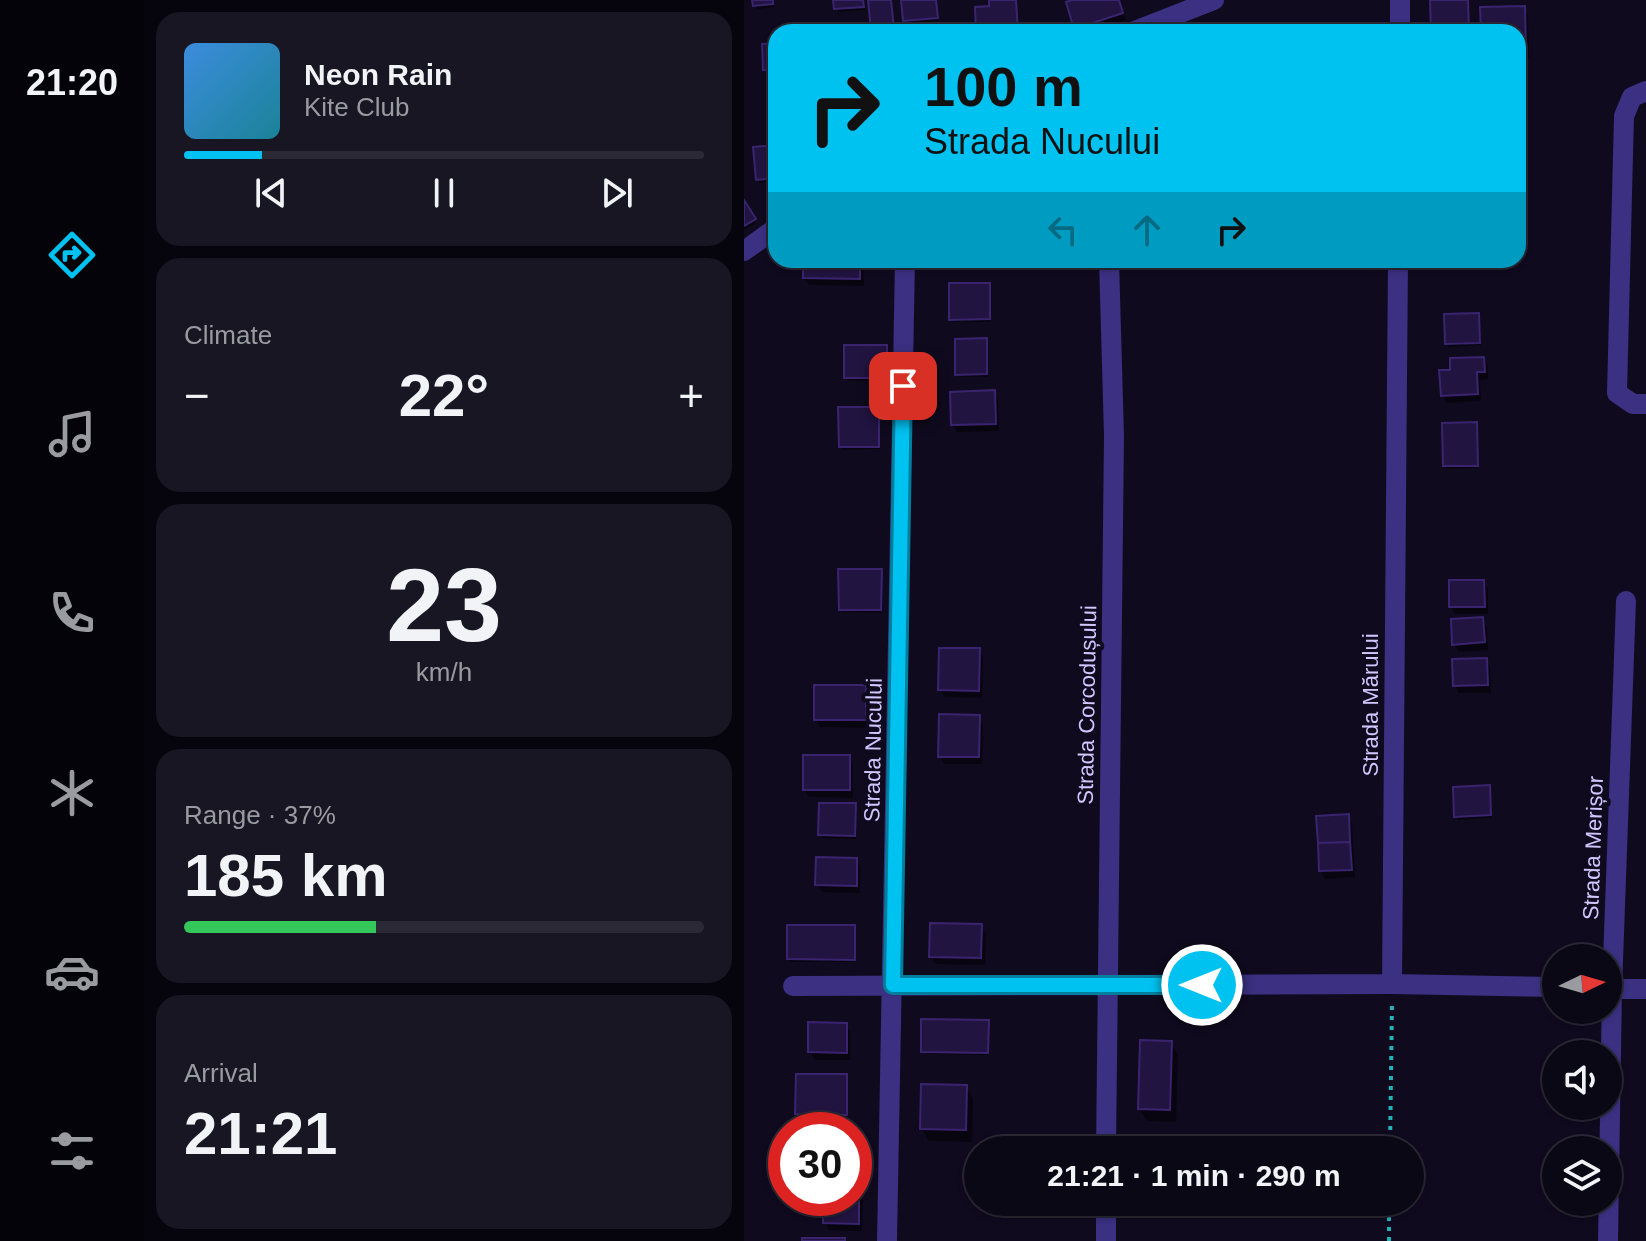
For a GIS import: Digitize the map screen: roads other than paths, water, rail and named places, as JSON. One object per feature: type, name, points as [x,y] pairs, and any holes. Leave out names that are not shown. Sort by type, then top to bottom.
[{"type":"street","points":[[1152,24],[1214,0]]},
{"type":"street","points":[[1400,0],[1400,24]]},
{"type":"street","points":[[1646,91],[1632,97],[1624,116],[1617,393],[1633,404],[1646,404]]},
{"type":"street","points":[[744,251],[768,234]]},
{"type":"street","name":"Strada Nucului","points":[[887,1241],[905,268]]},
{"type":"street","name":"Strada Corcodușului","points":[[1106,1136],[1114,436],[1109,268]]},
{"type":"street","name":"Strada Mărului","points":[[1392,984],[1398,268]]},
{"type":"street","name":"Strada Merișor","points":[[1612,944],[1626,601]]},
{"type":"street","points":[[793,986],[1392,984],[1542,987]]},
{"type":"street","points":[[1622,989],[1646,989]]},
{"type":"street","name":"Strada Merișor","points":[[1608,1241],[1610,1024]]},
{"type":"street","points":[[1106,1216],[1106,1241]]}]
